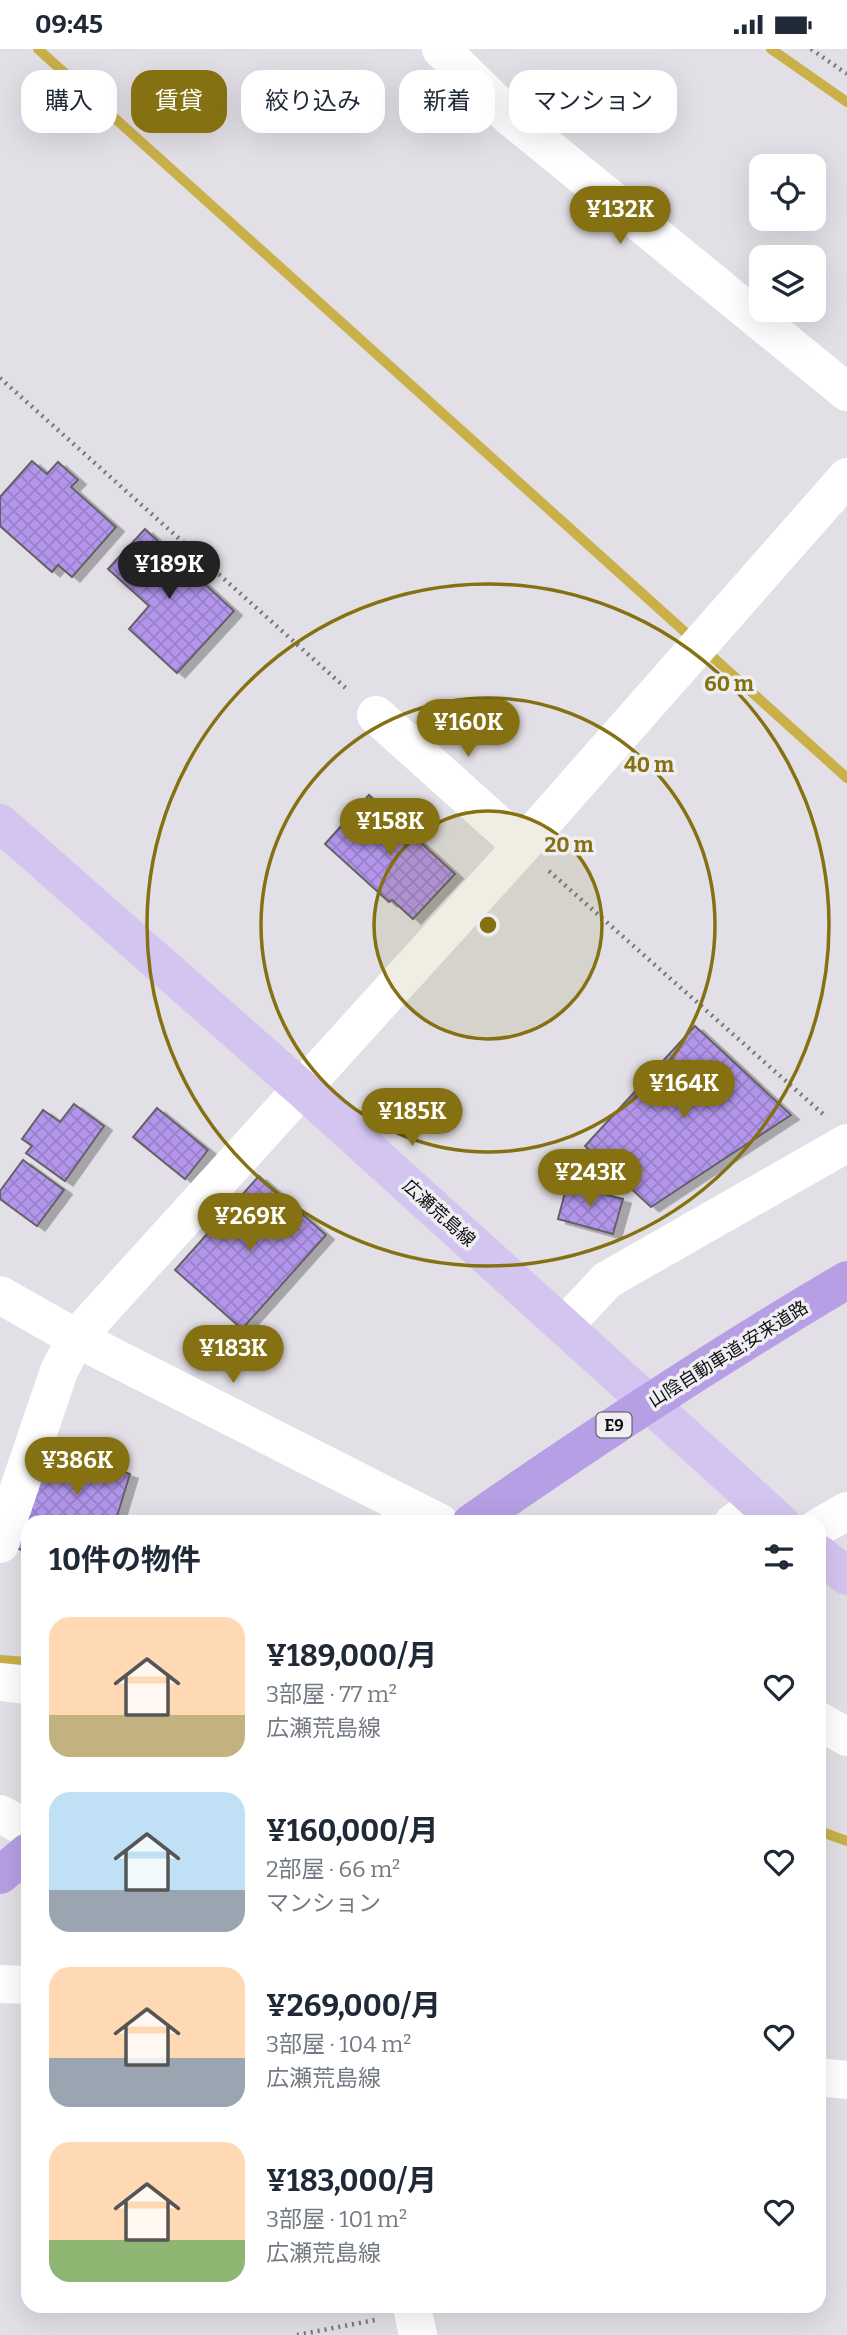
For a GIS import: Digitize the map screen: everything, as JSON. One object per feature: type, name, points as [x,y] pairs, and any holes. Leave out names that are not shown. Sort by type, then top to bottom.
[{"type":"highway","name":"山陰自動車道;安来道路","points":[[519,1515],[847,1280]]},
{"type":"highway","name":"山陰自動車道;安来道路","points":[[482,1515],[575,1450],[765,1340],[847,1302]]},
{"type":"highway","points":[[0,1875],[21,1858]]},
{"type":"highway","points":[[0,1902],[21,1886]]},
{"type":"main road","name":"広瀬荒島線","points":[[0,823],[302,1089],[564,1326],[757,1515]]},
{"type":"main road","points":[[826,1560],[847,1576]]},
{"type":"street","points":[[441,49],[508,115],[847,392]]},
{"type":"street","points":[[0,1545],[59,1371],[76,1338],[522,846],[847,477]]},
{"type":"street","points":[[376,715],[522,846]]},
{"type":"street","points":[[564,1326],[607,1280],[837,1130]]},
{"type":"street","points":[[0,1295],[408,1515]]},
{"type":"street","points":[[826,1523],[847,1511]]},
{"type":"street","points":[[0,1682],[21,1684]]},
{"type":"street","points":[[826,1725],[847,1737]]},
{"type":"street","points":[[0,1814],[21,1825]]},
{"type":"street","points":[[0,1984],[21,1985]]},
{"type":"street","points":[[826,2078],[847,2080]]},
{"type":"path","points":[[811,49],[847,74]]},
{"type":"path","points":[[0,378],[376,715]]},
{"type":"path","points":[[522,846],[837,1130]]},
{"type":"path","points":[[297,2335],[414,2318]]},
{"type":"building","points":[[32,461],[47,474],[58,462],[78,480],[71,487],[116,527],[72,577],[58,565],[52,572],[0,526],[0,497]]},
{"type":"building","points":[[145,529],[234,611],[177,673],[129,629],[149,606],[108,569]]},
{"type":"building","points":[[369,795],[455,874],[413,919],[392,900],[389,902],[325,844]]},
{"type":"building","points":[[695,1026],[791,1115],[651,1207],[585,1146]]},
{"type":"building","points":[[74,1104],[104,1126],[65,1181],[26,1153],[32,1146],[22,1139],[43,1110],[60,1122]]},
{"type":"building","points":[[157,1108],[208,1150],[185,1179],[133,1137]]},
{"type":"building","points":[[23,1160],[64,1190],[37,1226],[0,1199],[0,1191]]},
{"type":"building","points":[[259,1176],[326,1235],[242,1329],[175,1270]]},
{"type":"building","points":[[567,1185],[623,1199],[613,1234],[558,1219]]},
{"type":"building","points":[[72,1456],[130,1474],[117,1515],[26,1515],[39,1475],[64,1482]]},
{"type":"building","points":[[21,1532],[21,1550],[16,1548]]},
{"type":"waterway","points":[[38,49],[847,778]]},
{"type":"waterway","points":[[771,49],[847,102]]},
{"type":"waterway","points":[[0,1660],[21,1662]]},
{"type":"waterway","points":[[826,1834],[847,1841]]}]
